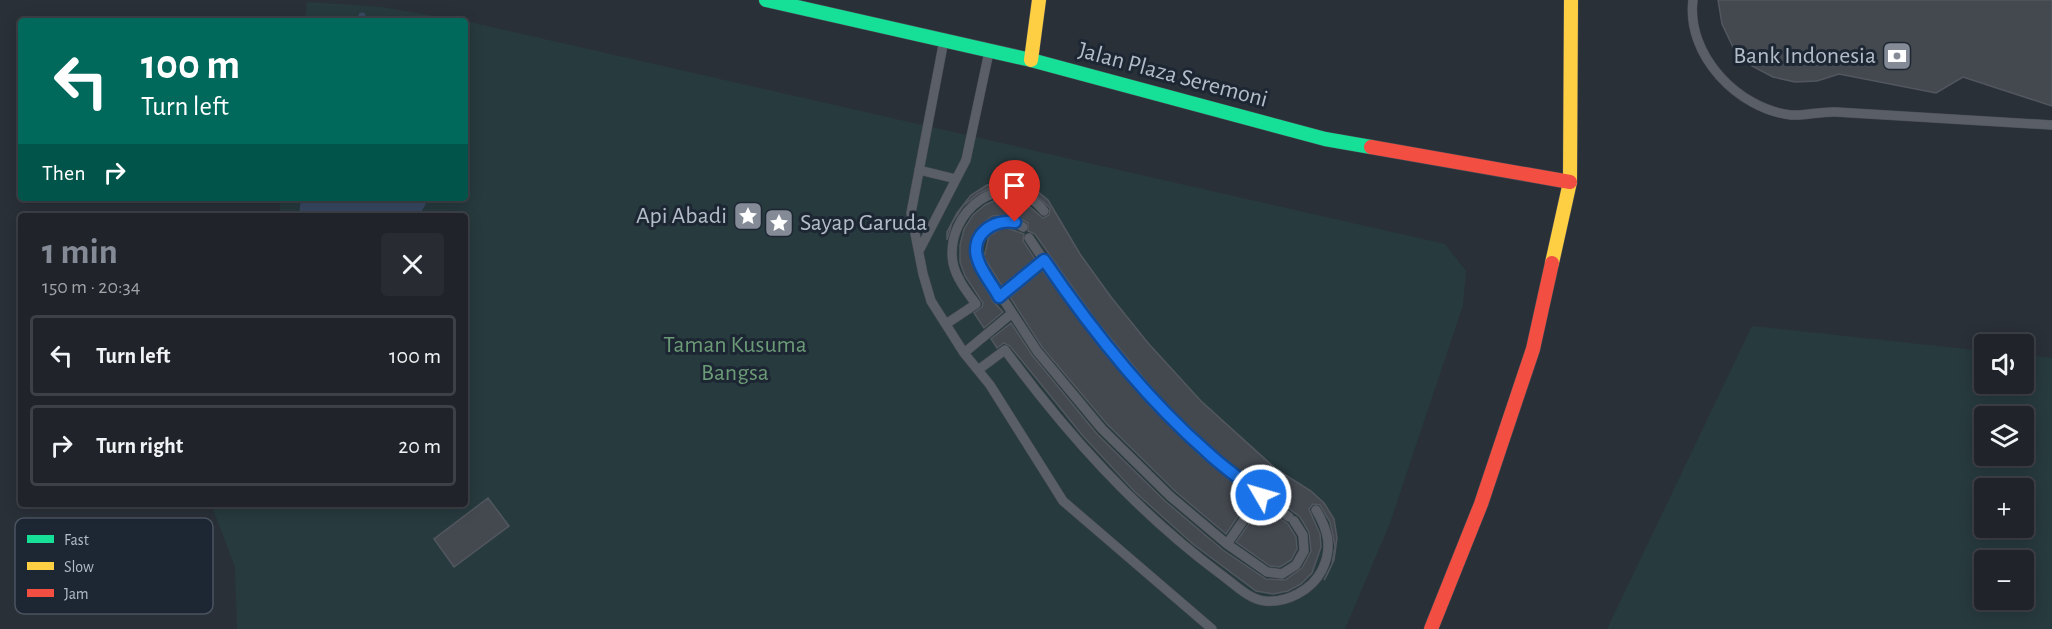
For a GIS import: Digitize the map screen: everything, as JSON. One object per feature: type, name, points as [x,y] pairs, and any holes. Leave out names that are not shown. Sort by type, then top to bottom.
[{"type":"street","name":"Jalan Plaza Seremoni","points":[[766,0],[1031,60],[1325,139],[1570,182]]},
{"type":"street","points":[[1031,60],[1039,0]]},
{"type":"street","points":[[1431,629],[1482,504],[1533,349],[1570,182],[1571,0]]},
{"type":"lane","points":[[1693,0],[1697,34],[1709,64],[1734,91],[1763,106],[1791,115],[1830,112],[2052,125]]},
{"type":"lane","points":[[944,40],[911,213],[920,249],[923,274],[931,301],[1063,501],[1212,629]]},
{"type":"lane","points":[[920,249],[966,159],[989,51]]},
{"type":"lane","points":[[919,170],[956,178]]},
{"type":"lane","points":[[946,324],[976,304],[954,266],[952,248],[955,230],[964,214],[977,202],[997,192],[1011,191],[1028,196],[1044,211]]},
{"type":"lane","points":[[1023,227],[1015,222],[1002,220],[987,227],[977,242],[977,259],[1011,314],[1102,429],[1170,496],[1227,544],[1267,572],[1282,574],[1296,565],[1304,551],[1304,535],[1292,519],[1206,452],[1142,386],[1079,311],[1029,238]]},
{"type":"lane","points":[[999,297],[1044,260]]},
{"type":"lane","points":[[964,352],[1011,314]]},
{"type":"lane","points":[[978,370],[1005,350],[1052,414],[1139,506],[1185,548],[1247,594],[1264,601],[1297,594],[1312,585],[1322,571],[1329,552],[1324,524],[1316,510]]},
{"type":"lane","points":[[1227,544],[1261,495]]},
{"type":"green space","points":[[307,2],[382,7],[446,18],[305,18]]},
{"type":"green space","name":"Taman Kusuma Bangsa","points":[[468,22],[1445,244],[1466,271],[1463,305],[1390,523],[1345,629],[237,629],[235,567],[212,507],[468,507],[468,213],[279,213],[281,201],[468,201]]},
{"type":"green space","points":[[1752,326],[1974,350],[1974,394],[2034,394],[2034,356],[2052,358],[2052,629],[1607,629]]},
{"type":"water","points":[[301,201],[427,201],[421,213],[299,213]]},
{"type":"building","name":"Bank Indonesia","points":[[1718,0],[2052,0],[2052,106],[1963,77],[1936,93],[1839,74],[1817,81],[1795,82],[1773,77],[1750,65],[1733,47],[1722,24]]},
{"type":"building","points":[[1009,181],[1032,187],[1048,200],[1080,254],[1148,343],[1201,401],[1276,469],[1311,491],[1324,503],[1334,519],[1337,538],[1332,564],[1335,546],[1330,522],[1320,505],[1313,504],[1309,509],[1320,534],[1321,547],[1312,573],[1301,584],[1288,591],[1273,594],[1256,591],[1193,544],[1135,492],[1083,436],[1010,346],[1004,343],[997,348],[991,339],[1011,323],[1032,355],[1097,434],[1165,501],[1223,550],[1266,579],[1285,580],[1302,568],[1311,551],[1309,532],[1300,517],[1220,456],[1161,399],[1095,319],[1035,234],[1028,231],[1028,223],[1014,215],[992,216],[979,227],[973,238],[971,262],[993,301],[1003,312],[984,328],[974,313],[982,307],[983,303],[965,276],[960,262],[960,245],[964,229],[973,215],[985,205],[998,199],[1012,198],[1025,203],[1043,218],[1049,215],[1050,208],[1031,191],[1014,185],[995,186],[978,194],[963,206],[952,223],[947,240],[947,232],[957,213],[971,195],[987,185]]},
{"type":"building","points":[[1004,227],[1024,234],[1023,241],[1035,259],[1002,286],[984,257],[989,236]]},
{"type":"building","points":[[1042,270],[1106,355],[1152,408],[1202,457],[1251,497],[1226,534],[1175,491],[1107,424],[1042,347],[1010,297]]},
{"type":"building","points":[[488,498],[509,526],[454,567],[434,539]]},
{"type":"building","points":[[1262,505],[1288,524],[1296,537],[1297,549],[1291,560],[1280,567],[1270,566],[1236,542]]},
{"type":"traffic: fast","points":[[766,0],[1031,60],[1325,139],[1371,147]]},
{"type":"traffic: slow","points":[[1031,60],[1039,0]]},
{"type":"traffic: slow","points":[[1552,263],[1570,182],[1571,0]]},
{"type":"traffic: jam","points":[[1371,147],[1570,182]]},
{"type":"traffic: jam","points":[[1431,629],[1481,504],[1533,349],[1552,263]]},
{"type":"place","name":"Bank Indonesia","points":[[1897,56]]},
{"type":"place","name":"Api Abadi","points":[[748,216]]},
{"type":"place","name":"Sayap Garuda","points":[[779,223]]},
{"type":"route","points":[[1015,222],[1002,220],[987,227],[977,242],[977,259],[999,297],[1044,260],[1079,311],[1142,386],[1206,452],[1261,495]]}]
